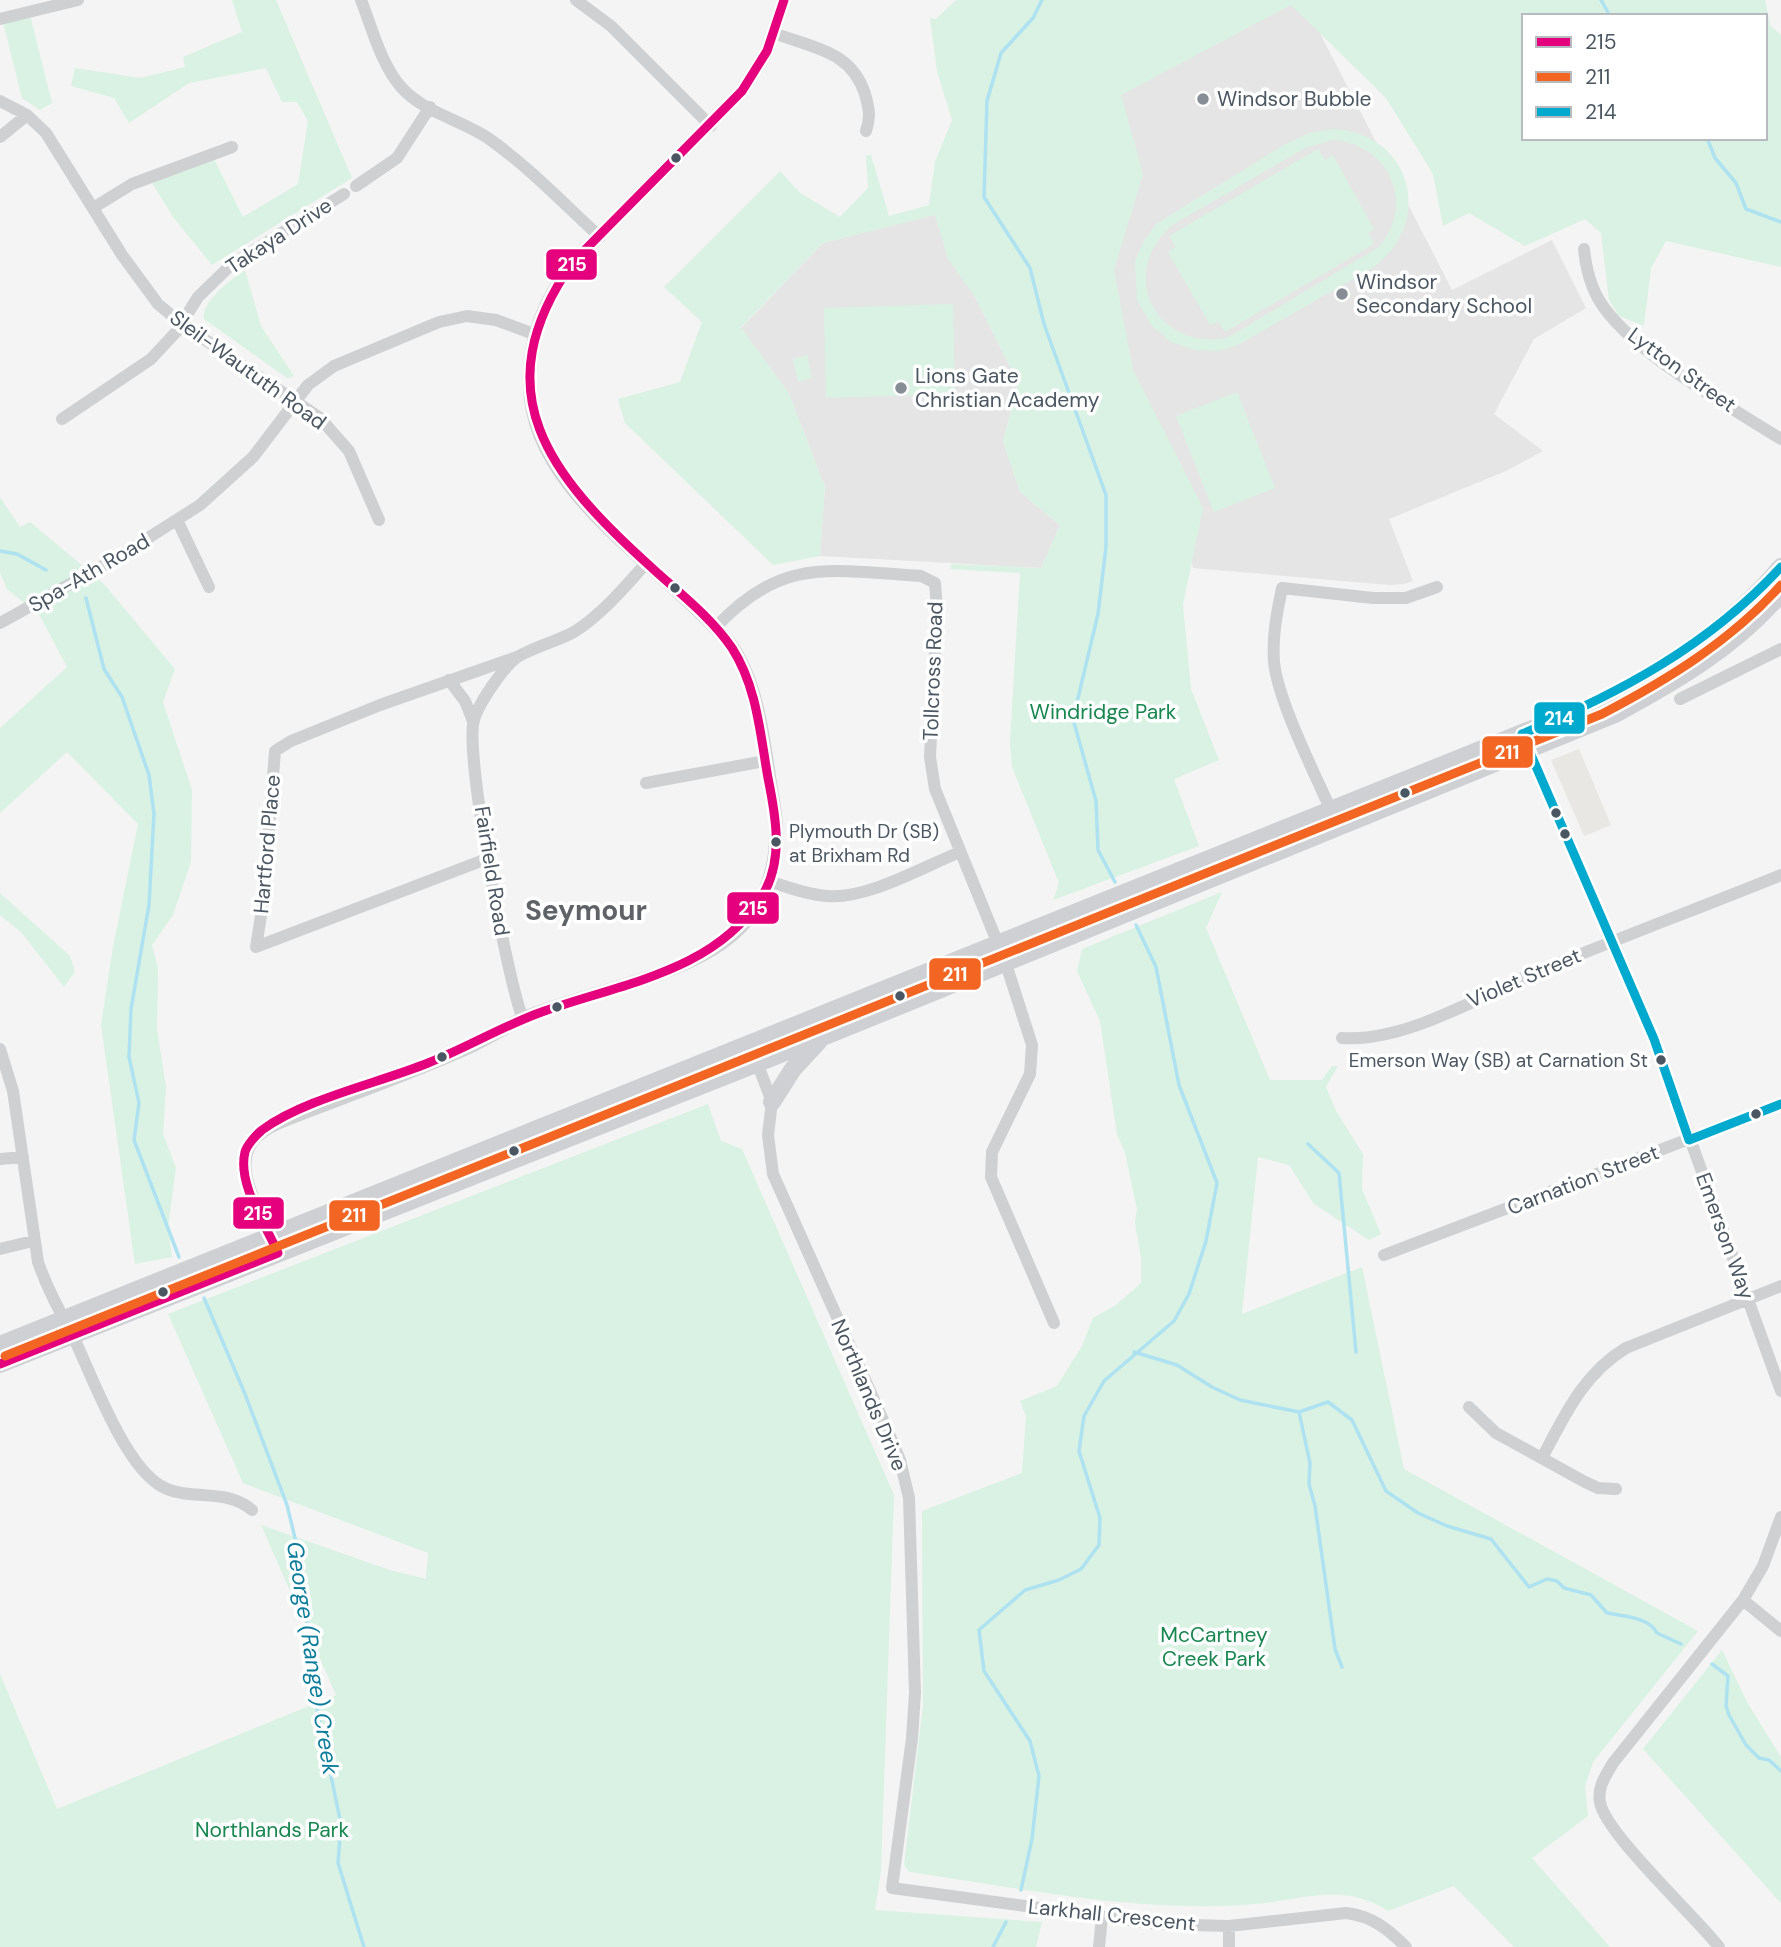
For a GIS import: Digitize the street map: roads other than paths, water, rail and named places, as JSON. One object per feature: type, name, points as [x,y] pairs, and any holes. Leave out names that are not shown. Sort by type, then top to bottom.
[{"type":"main road","points":[[0,1345],[68,1327],[278,1253],[822,1037],[1338,827],[1526,742],[1642,680],[1699,642],[1749,601],[1781,567]]},
{"type":"main road","points":[[0,1364],[68,1327],[270,1235],[1331,810],[1615,714],[1679,679],[1723,648],[1781,593]]},
{"type":"main road","points":[[772,1102],[793,1069],[822,1037]]},
{"type":"street","points":[[0,19],[78,0]]},
{"type":"street","points":[[361,0],[394,77],[411,96],[505,149],[600,237]]},
{"type":"street","points":[[576,0],[611,26],[711,126]]},
{"type":"street","points":[[278,1253],[245,1174],[244,1157],[253,1136],[277,1123],[474,1044],[523,1019],[665,970],[716,947],[746,921],[769,881],[777,831],[747,678],[737,654],[716,627],[570,488],[542,444],[530,391],[530,358],[534,334],[554,288],[573,262],[711,126],[752,78],[774,33],[784,0]]},
{"type":"street","points":[[774,33],[832,54],[850,65],[861,81],[869,106],[870,118],[866,131]]},
{"type":"street","name":"Sleil-Waututh Road","points":[[0,101],[27,115],[46,133],[143,285],[182,324],[320,418],[349,451],[379,520]]},
{"type":"street","points":[[356,186],[397,158],[430,107]]},
{"type":"street","points":[[0,136],[27,115]]},
{"type":"street","points":[[93,208],[140,181],[232,147]]},
{"type":"street","name":"Takaya Drive","points":[[62,419],[137,372],[182,324],[198,297],[232,264],[344,194]]},
{"type":"street","name":"Lytton Street","points":[[1584,249],[1586,268],[1604,308],[1632,338],[1781,439]]},
{"type":"street","name":"Spa-Ath Road","points":[[0,624],[177,520],[226,483],[253,457],[318,375],[439,322],[467,316],[496,320],[534,334]]},
{"type":"street","points":[[177,520],[209,587]]},
{"type":"street","points":[[473,721],[487,695],[517,657],[576,631],[595,616],[647,562]]},
{"type":"street","name":"Tollcross Road","points":[[716,627],[771,582],[792,575],[820,571],[921,576],[935,583],[937,610],[929,757],[935,789],[1005,961],[1030,1032],[1030,1074],[992,1152],[991,1177],[1055,1324]]},
{"type":"street","points":[[1338,827],[1284,698],[1274,664],[1274,627],[1282,588],[1373,598],[1406,598],[1437,587]]},
{"type":"street","points":[[1680,699],[1781,649]]},
{"type":"street","name":"Hartford Place","points":[[489,858],[256,947],[263,903],[275,751],[291,741],[449,680],[517,657]]},
{"type":"street","name":"Fairfield Road","points":[[449,680],[469,709],[473,721],[474,764],[489,858],[512,988],[523,1019]]},
{"type":"street","name":"Emerson Way","points":[[1526,742],[1654,1039],[1781,1391]]},
{"type":"street","points":[[646,783],[765,761]]},
{"type":"street","points":[[769,881],[816,895],[841,896],[866,891],[960,852]]},
{"type":"street","name":"Violet Street","points":[[1342,1038],[1365,1040],[1418,1024],[1611,941],[1781,874]]},
{"type":"street","name":"Northlands Drive","points":[[750,1044],[772,1102],[768,1135],[774,1174],[887,1429],[902,1469],[909,1498],[915,1693],[912,1738],[892,1888]]},
{"type":"street","points":[[0,1049],[13,1091],[33,1241],[47,1287],[100,1400],[131,1451],[153,1480],[172,1491],[215,1494],[246,1504],[252,1510]]},
{"type":"street","name":"Carnation Street","points":[[1384,1255],[1781,1104]]},
{"type":"street","points":[[0,1159],[23,1157]]},
{"type":"street","points":[[0,1249],[33,1241]]},
{"type":"street","points":[[1542,1458],[1591,1373],[1611,1357],[1626,1348],[1781,1286]]},
{"type":"street","points":[[1469,1407],[1496,1433],[1598,1488],[1616,1489]]},
{"type":"street","points":[[1719,1947],[1613,1829],[1600,1806],[1599,1794],[1613,1763],[1743,1600],[1763,1566],[1781,1517]]},
{"type":"street","points":[[1743,1600],[1781,1630]]},
{"type":"street","name":"Larkhall Crescent","points":[[892,1888],[1158,1924],[1228,1926],[1346,1913],[1361,1914],[1375,1921],[1406,1947]]},
{"type":"street","points":[[1099,1947],[1102,1917]]},
{"type":"street","points":[[1228,1926],[1229,1947]]},
{"type":"waterway","points":[[1042,0],[1033,18],[1001,53],[987,101],[984,197],[1030,268],[1044,324],[1106,495],[1106,547],[1098,614],[1073,719],[1096,801],[1098,850],[1115,882]]},
{"type":"waterway","points":[[1601,0],[1609,14]]},
{"type":"waterway","points":[[1708,140],[1715,158],[1736,183],[1746,209],[1781,222]]},
{"type":"waterway","name":"George (Range) Creek","points":[[0,551],[17,554],[46,570]]},
{"type":"waterway","name":"George (Range) Creek","points":[[86,598],[104,669],[122,697],[149,775],[154,814],[149,905],[131,1009],[129,1057],[139,1103],[134,1140],[179,1257]]},
{"type":"waterway","points":[[1021,1890],[1032,1839],[1039,1776],[1030,1741],[984,1671],[979,1630],[1025,1590],[1059,1580],[1081,1569],[1099,1545],[1100,1518],[1079,1451],[1084,1416],[1104,1381],[1174,1321],[1189,1294],[1206,1241],[1217,1183],[1179,1085],[1156,967],[1136,925]]},
{"type":"waterway","points":[[1308,1144],[1339,1173],[1356,1352]]},
{"type":"waterway","name":"George (Range) Creek","points":[[204,1298],[245,1394],[287,1505],[303,1575],[312,1685],[341,1824],[338,1863],[364,1947]]},
{"type":"waterway","points":[[1134,1352],[1177,1365],[1212,1387],[1240,1400],[1299,1412],[1328,1402],[1352,1420],[1386,1491],[1418,1513],[1447,1526],[1491,1539],[1529,1587],[1547,1579],[1557,1581],[1564,1588],[1591,1595],[1607,1613],[1642,1620],[1657,1633],[1681,1644]]},
{"type":"waterway","points":[[1299,1412],[1310,1463],[1309,1484],[1315,1506],[1335,1649],[1342,1667]]},
{"type":"waterway","points":[[1712,1664],[1728,1676],[1726,1706],[1746,1745],[1759,1758],[1769,1760],[1781,1771]]},
{"type":"waterway","points":[[993,1947],[1006,1922]]},
{"type":"place","name":"Windsor Bubble","points":[[1203,99]]},
{"type":"place","name":"Windsor Secondary School","points":[[1342,294]]},
{"type":"place","name":"Lions Gate Christian Academy","points":[[901,388]]},
{"type":"place","name":"Plymouth Dr (SB) at Brixham Rd","points":[[776,842]]},
{"type":"place","name":"Emerson Way (SB) at Carnation St","points":[[1661,1060]]},
{"type":"district","name":"Seymour","points":[[586,910]]},
{"type":"park label","name":"Windridge Park","points":[[1103,712]]},
{"type":"park label","name":"McCartney Creek Park","points":[[1214,1647]]},
{"type":"park label","name":"Northlands Park","points":[[272,1830]]}]
